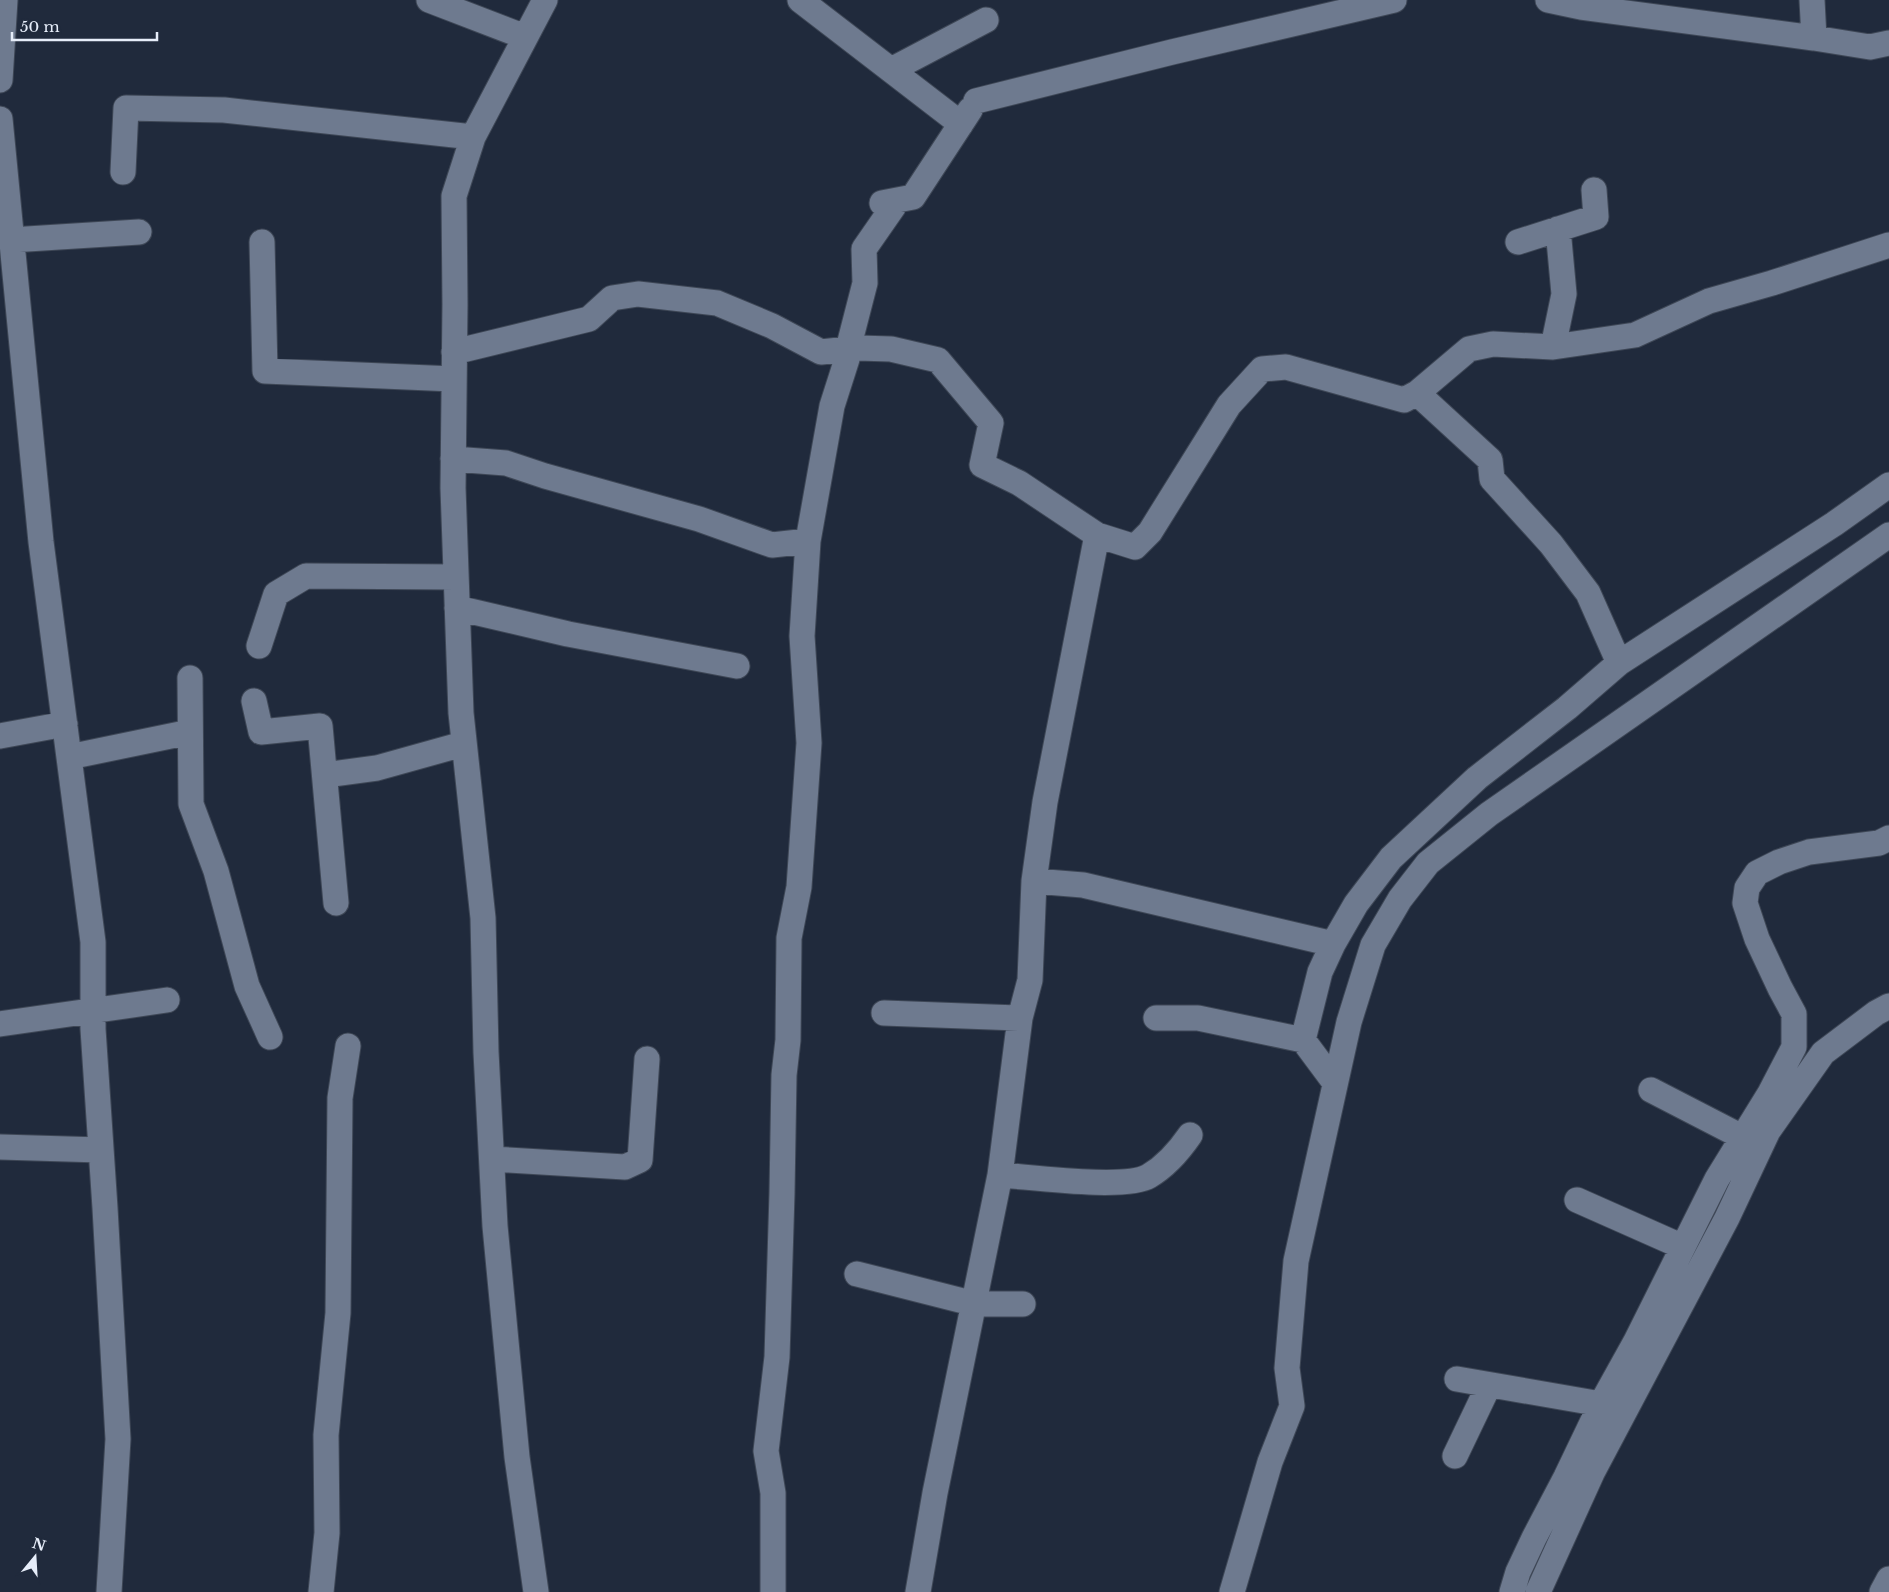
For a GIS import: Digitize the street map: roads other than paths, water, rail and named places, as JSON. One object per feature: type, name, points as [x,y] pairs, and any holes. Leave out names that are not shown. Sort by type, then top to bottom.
[{"type":"street","points":[[0,80],[5,0]]},
{"type":"street","points":[[428,0],[526,37]]},
{"type":"street","points":[[536,1592],[517,1457],[495,1226],[486,1052],[483,918],[463,744],[453,459],[454,196],[473,137],[546,0]]},
{"type":"street","points":[[800,0],[961,124]]},
{"type":"street","points":[[773,1592],[773,1493],[766,1451],[777,1357],[784,1076],[788,1040],[789,938],[799,887],[809,743],[802,636],[808,541],[832,406],[848,359],[848,349],[865,283],[864,248],[890,202],[913,197],[979,93],[1163,54],[1394,0]]},
{"type":"street","points":[[1548,0],[1581,7],[1870,47],[1889,43]]},
{"type":"street","points":[[1812,0],[1814,38]]},
{"type":"street","points":[[891,70],[986,20]]},
{"type":"street","points":[[123,172],[126,108],[224,110],[473,137]]},
{"type":"street","points":[[0,119],[41,542],[93,942],[92,1029],[118,1439],[109,1592]]},
{"type":"street","points":[[1518,242],[1596,217],[1594,190]]},
{"type":"street","points":[[1553,347],[1564,294],[1558,229]]},
{"type":"street","points":[[12,240],[139,232]]},
{"type":"street","points":[[262,242],[265,371],[454,379]]},
{"type":"street","points":[[454,352],[589,319],[612,298],[638,294],[717,303],[772,326],[821,352],[858,348],[891,349],[938,360],[991,423],[982,465],[1019,483],[1097,534],[1135,546],[1150,532],[1229,405],[1262,369],[1286,367],[1404,400],[1418,393],[1468,349],[1494,344],[1553,347],[1635,335],[1709,301],[1772,283],[1889,245]]},
{"type":"street","points":[[1418,393],[1490,460],[1492,479],[1551,544],[1588,593],[1619,663]]},
{"type":"street","points":[[453,459],[506,463],[545,476],[699,519],[772,545],[808,541]]},
{"type":"street","points":[[1303,1040],[1320,972],[1332,944],[1356,904],[1390,858],[1477,778],[1567,708],[1619,663],[1834,524],[1889,485]]},
{"type":"street","points":[[918,1592],[935,1493],[1000,1175],[1020,1018],[1030,980],[1034,881],[1045,802],[1097,534]]},
{"type":"street","points":[[1232,1592],[1270,1462],[1292,1406],[1287,1368],[1296,1261],[1349,1022],[1372,945],[1400,899],[1428,863],[1489,814],[1889,535]]},
{"type":"street","points":[[259,646],[276,594],[306,576],[456,578]]},
{"type":"street","points":[[457,608],[568,634],[737,666]]},
{"type":"street","points":[[190,678],[191,804],[216,871],[247,986],[270,1037]]},
{"type":"street","points":[[254,701],[261,732],[320,726],[336,903]]},
{"type":"street","points":[[0,736],[65,724]]},
{"type":"street","points":[[69,757],[190,732]]},
{"type":"street","points":[[325,776],[377,768],[463,744]]},
{"type":"street","points":[[1512,1592],[1518,1572],[1534,1538],[1717,1179],[1744,1138],[1794,1047],[1794,1014],[1757,939],[1746,903],[1747,888],[1757,873],[1779,862],[1809,852],[1879,842],[1889,838]]},
{"type":"street","points":[[1034,881],[1083,886],[1332,944]]},
{"type":"street","points":[[0,1024],[167,1000]]},
{"type":"street","points":[[1538,1592],[1592,1473],[1727,1218],[1768,1131],[1823,1052],[1876,1013],[1889,1006]]},
{"type":"street","points":[[884,1013],[1020,1018]]},
{"type":"street","points":[[1156,1018],[1198,1018],[1303,1040],[1336,1083]]},
{"type":"street","points":[[321,1592],[327,1533],[326,1435],[338,1313],[340,1098],[348,1046]]},
{"type":"street","points":[[492,1159],[625,1167],[640,1160],[648,1058]]},
{"type":"street","points":[[1651,1090],[1744,1138]]},
{"type":"street","points":[[1000,1175],[1121,1183],[1148,1177],[1176,1155],[1190,1135]]},
{"type":"street","points":[[0,1147],[101,1150]]},
{"type":"street","points":[[1577,1200],[1683,1247]]},
{"type":"street","points":[[857,1274],[975,1304],[1023,1304]]},
{"type":"street","points":[[1457,1378],[1601,1404]]},
{"type":"street","points":[[1455,1456],[1489,1385]]},
{"type":"street","points":[[1882,1592],[1889,1579]]}]
